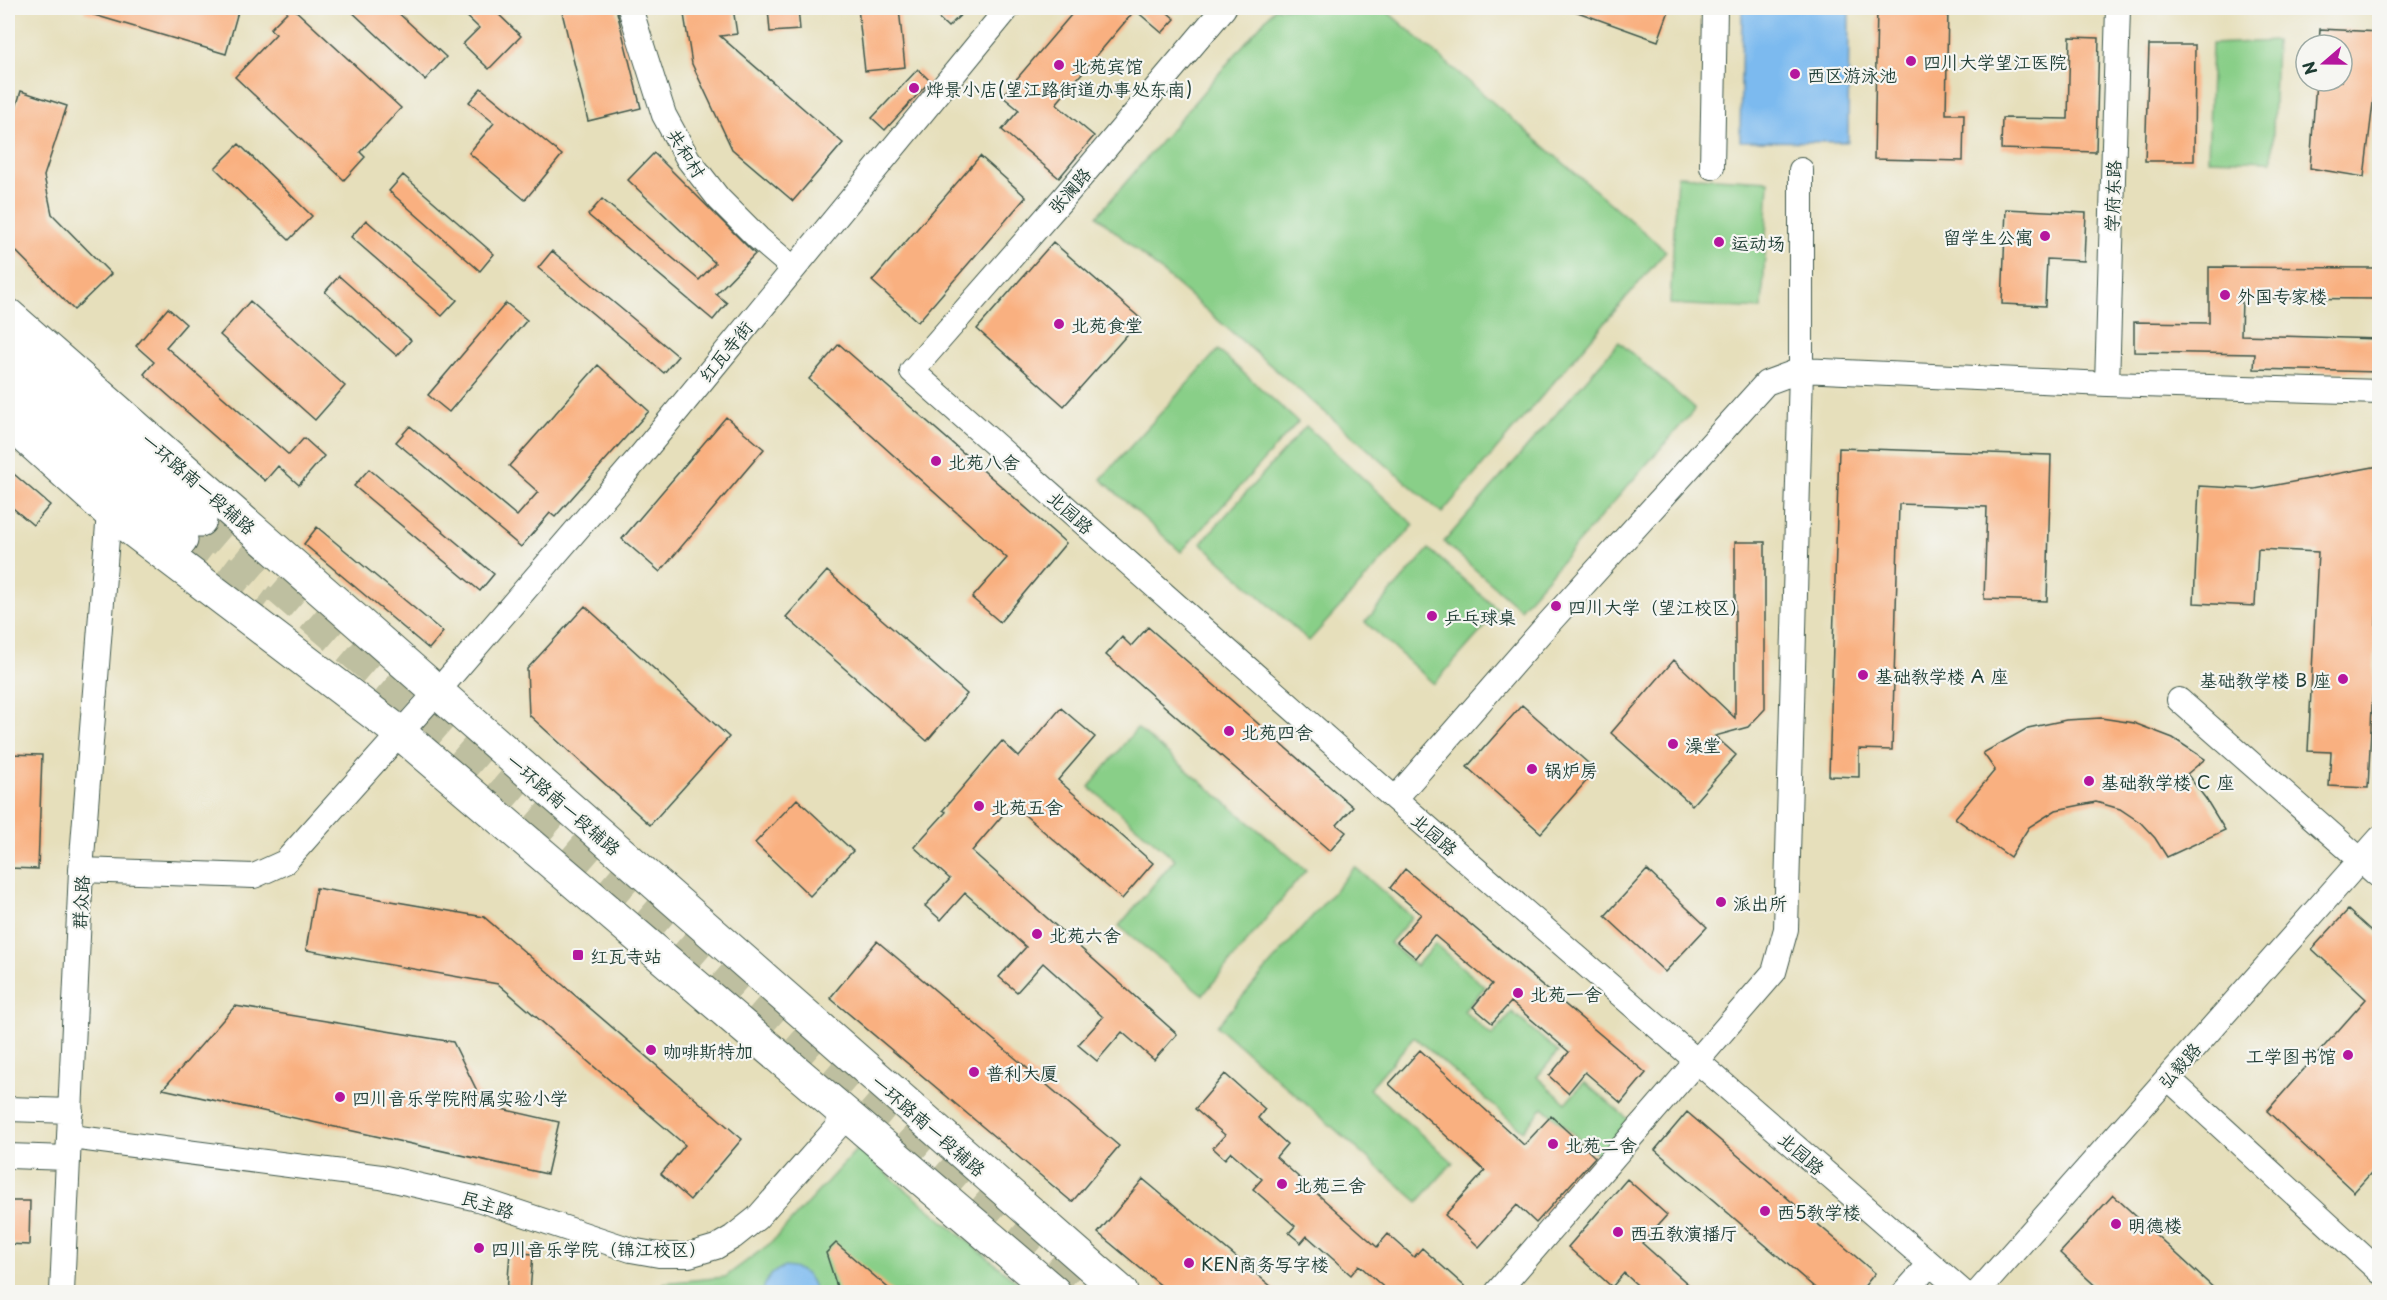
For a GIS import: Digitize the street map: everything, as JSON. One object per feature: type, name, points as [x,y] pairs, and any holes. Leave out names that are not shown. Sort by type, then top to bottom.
[{"type":"main road","name":"一环路南一段辅路","points":[[8,315],[1121,1293]]},
{"type":"main road","points":[[8,353],[190,530],[8,387]]},
{"type":"main road","points":[[8,421],[109,512],[400,733],[1054,1293]]},
{"type":"street","name":"共和村","points":[[630,8],[664,115],[688,159],[718,199],[792,268]]},
{"type":"street","name":"红瓦寺街","points":[[81,870],[254,876],[285,862],[437,692],[641,455],[792,268],[1008,8]]},
{"type":"street","name":"张澜路","points":[[912,371],[1065,196],[1224,8]]},
{"type":"street","points":[[1712,167],[1715,8]]},
{"type":"street","name":"学府东路","points":[[2107,384],[2118,8]]},
{"type":"street","points":[[1497,1293],[1774,972],[1786,929],[1802,370],[1802,170]]},
{"type":"street","points":[[1395,799],[1547,625],[1766,384],[1802,370],[2107,384],[2379,392]]},
{"type":"street","name":"北园路","points":[[912,371],[1395,799],[1963,1293]]},
{"type":"street","name":"群众路","points":[[62,1293],[81,870],[109,512]]},
{"type":"street","points":[[2178,700],[2379,877]]},
{"type":"street","name":"弘毅路","points":[[1978,1293],[2379,838]]},
{"type":"street","points":[[2168,1078],[2379,1272]]},
{"type":"street","points":[[8,1109],[71,1111]]},
{"type":"street","name":"民主路","points":[[8,1156],[69,1148],[381,1177],[478,1199],[631,1250],[658,1255],[689,1255],[716,1247],[734,1237],[758,1218],[847,1116]]},
{"type":"street","points":[[1905,1293],[1930,1264]]},
{"type":"green space","points":[[1275,8],[1383,8],[1666,251],[1442,513],[1097,216]]},
{"type":"green space","points":[[2276,41],[2272,161],[2208,159],[2212,44]]},
{"type":"green space","name":"运动场","points":[[1677,176],[1769,181],[1762,309],[1670,304]]},
{"type":"green space","points":[[1619,342],[1695,409],[1520,609],[1444,542]]},
{"type":"green space","points":[[1218,350],[1298,422],[1181,552],[1101,479]]},
{"type":"green space","points":[[1306,426],[1414,525],[1309,641],[1201,543]]},
{"type":"green space","name":"乒乓球桌","points":[[1429,549],[1499,611],[1434,684],[1365,622]]},
{"type":"green space","points":[[1137,728],[1306,870],[1203,995],[1119,926],[1175,859],[1089,787]]},
{"type":"green space","points":[[1355,867],[1412,917],[1390,943],[1416,966],[1435,944],[1485,987],[1464,1011],[1492,1036],[1512,1012],[1558,1052],[1537,1077],[1566,1103],[1584,1082],[1629,1120],[1598,1156],[1543,1107],[1523,1131],[1414,1037],[1369,1089],[1453,1162],[1418,1202],[1217,1026]]},
{"type":"green space","points":[[857,1149],[1029,1292],[664,1292],[664,1283],[725,1277],[772,1242]]},
{"type":"water","name":"西区游泳池","points":[[1742,8],[1849,8],[1848,142],[1740,141]]},
{"type":"water","points":[[785,1267],[801,1271],[809,1277],[815,1292],[763,1292],[770,1276]]},
{"type":"building","points":[[85,8],[239,8],[226,54],[84,12]]},
{"type":"building","points":[[291,8],[401,108],[360,152],[365,157],[344,180],[235,77],[276,34],[270,29]]},
{"type":"building","points":[[348,8],[393,8],[446,57],[425,80]]},
{"type":"building","points":[[458,8],[492,8],[521,36],[489,69],[463,44],[479,28]]},
{"type":"building","points":[[561,8],[616,8],[641,108],[588,121]]},
{"type":"building","points":[[683,8],[733,8],[737,34],[720,36],[843,143],[793,201],[732,149],[692,64]]},
{"type":"building","points":[[768,8],[798,8],[800,30],[770,32]]},
{"type":"building","points":[[858,8],[899,8],[905,67],[865,71]]},
{"type":"building","points":[[928,8],[968,8],[948,27]]},
{"type":"building","name":"北苑宾馆","points":[[1077,8],[1162,8],[1175,19],[1162,33],[1135,10],[1056,104],[1094,136],[1059,178],[1002,130],[1019,110],[1002,96]]},
{"type":"building","points":[[1572,8],[1670,8],[1658,41],[1572,10]]},
{"type":"building","name":"四川大学望江医院","points":[[1877,8],[1948,8],[1946,114],[1964,114],[1963,161],[1874,159]]},
{"type":"building","points":[[2320,29],[2379,32],[2379,54],[2364,177],[2310,168],[2315,93],[2354,93],[2354,33],[2320,33]]},
{"type":"building","points":[[2070,37],[2099,38],[2096,152],[2001,149],[2002,118],[2068,119]]},
{"type":"building","points":[[2149,45],[2195,45],[2194,161],[2145,161]]},
{"type":"building","points":[[918,69],[930,81],[885,130],[872,118]]},
{"type":"building","points":[[481,88],[562,155],[525,200],[469,153],[494,123],[469,102]]},
{"type":"building","points":[[21,91],[67,106],[44,176],[52,214],[111,274],[74,310],[8,243],[8,134]]},
{"type":"building","points":[[239,144],[312,216],[289,240],[215,168]]},
{"type":"building","points":[[654,153],[755,254],[716,294],[727,303],[713,320],[588,215],[602,199],[699,280],[715,263],[628,180]]},
{"type":"building","points":[[980,156],[1026,197],[918,322],[872,281]]},
{"type":"building","points":[[403,175],[494,254],[480,271],[389,191]]},
{"type":"building","name":"留学生公寓","points":[[2006,209],[2086,213],[2084,261],[2047,259],[2045,306],[2002,304]]},
{"type":"building","points":[[366,220],[457,300],[442,316],[351,237]]},
{"type":"building","name":"北苑食堂","points":[[1053,242],[1141,319],[1064,406],[977,329]]},
{"type":"building","points":[[552,251],[678,356],[664,373],[538,268]]},
{"type":"building","points":[[2209,267],[2379,268],[2379,299],[2242,298],[2241,335],[2379,339],[2379,372],[2254,369],[2255,354],[2134,352],[2134,322],[2209,323]]},
{"type":"building","points":[[339,276],[411,340],[397,356],[325,292]]},
{"type":"building","points":[[250,301],[345,386],[315,420],[220,335]]},
{"type":"building","points":[[506,303],[527,320],[449,412],[428,395]]},
{"type":"building","points":[[168,308],[186,324],[166,347],[289,455],[304,438],[324,456],[299,485],[278,466],[265,481],[144,374],[154,362],[136,346]]},
{"type":"building","name":"北苑八舍","points":[[839,344],[1066,543],[1000,622],[972,598],[1007,558],[809,379]]},
{"type":"building","points":[[598,365],[649,411],[555,517],[550,513],[521,547],[396,442],[410,426],[517,516],[538,492],[509,466]]},
{"type":"building","points":[[726,417],[764,449],[660,572],[622,539]]},
{"type":"building","name":"基础教学楼 A 座","points":[[1839,448],[2051,455],[2047,601],[1984,599],[1987,507],[1899,504],[1892,750],[1859,749],[1859,777],[1829,776]]},
{"type":"building","name":"基础教学楼 B 座","points":[[2379,466],[2379,567],[2368,788],[2329,786],[2331,752],[2308,751],[2318,552],[2258,549],[2255,606],[2194,603],[2199,486],[2255,489]]},
{"type":"building","points":[[8,469],[50,505],[33,525],[8,504]]},
{"type":"building","points":[[369,469],[494,574],[480,591],[354,486]]},
{"type":"building","points":[[317,527],[443,632],[429,649],[304,544]]},
{"type":"building","points":[[1735,542],[1765,542],[1765,709],[1748,727],[1715,736],[1736,755],[1692,805],[1611,733],[1674,660],[1735,718]]},
{"type":"building","points":[[827,571],[967,694],[927,741],[786,617]]},
{"type":"building","points":[[585,606],[729,737],[650,825],[529,715],[527,669]]},
{"type":"building","name":"北苑四舍","points":[[1148,627],[1353,807],[1337,825],[1346,832],[1330,851],[1106,655],[1122,637],[1131,646]]},
{"type":"building","name":"锅炉房","points":[[1522,705],[1596,770],[1541,833],[1467,767]]},
{"type":"building","points":[[1061,708],[1095,737],[1058,780],[1153,863],[1122,899],[1012,804],[972,851],[1177,1034],[1154,1060],[1122,1032],[1097,1061],[1078,1045],[1103,1017],[1043,963],[1017,992],[999,977],[1026,947],[965,893],[941,920],[925,906],[950,879],[914,847],[946,812],[943,810],[1002,741],[1019,757]]},
{"type":"building","name":"基础教学楼 C 座","points":[[2101,718],[2134,723],[2173,738],[2205,759],[2187,774],[2225,830],[2167,857],[2155,838],[2141,823],[2120,809],[2096,802],[2056,810],[2029,827],[2010,857],[1955,818],[1995,770],[1983,753],[2028,728],[2066,720]]},
{"type":"building","points":[[8,754],[42,755],[38,869],[8,868]]},
{"type":"building","points":[[797,799],[853,851],[810,896],[755,843]]},
{"type":"building","name":"北苑一舍","points":[[1405,869],[1646,1073],[1621,1103],[1585,1072],[1568,1093],[1549,1076],[1569,1052],[1511,1002],[1492,1023],[1473,1007],[1492,984],[1434,935],[1416,958],[1397,942],[1421,914],[1390,888]]},
{"type":"building","points":[[1647,870],[1707,927],[1665,972],[1605,916]]},
{"type":"building","points":[[316,888],[484,917],[742,1139],[690,1200],[661,1174],[685,1145],[498,984],[306,950]]},
{"type":"building","name":"工学图书馆","points":[[2348,910],[2379,938],[2379,1164],[2354,1192],[2267,1111],[2366,999],[2312,949]]},
{"type":"building","name":"普利大厦","points":[[877,941],[1119,1146],[1072,1202],[830,998]]},
{"type":"building","name":"四川音乐学院附属实验小学","points":[[235,1006],[453,1042],[484,1105],[559,1122],[547,1174],[163,1089]]},
{"type":"building","name":"北苑二舍","points":[[1420,1050],[1524,1145],[1551,1116],[1595,1157],[1536,1223],[1517,1205],[1479,1247],[1445,1215],[1485,1171],[1389,1084]]},
{"type":"building","name":"北苑三舍","points":[[1225,1074],[1265,1109],[1258,1118],[1287,1144],[1276,1157],[1377,1247],[1388,1234],[1414,1257],[1422,1248],[1472,1293],[1390,1293],[1359,1265],[1351,1275],[1307,1236],[1301,1243],[1289,1233],[1295,1226],[1253,1189],[1262,1179],[1231,1152],[1225,1159],[1213,1148],[1225,1135],[1195,1109]]},
{"type":"building","name":"西5教学楼","points":[[1687,1112],[1875,1273],[1859,1293],[1821,1293],[1655,1150]]},
{"type":"building","name":"KEN商务写字楼","points":[[1143,1179],[1279,1293],[1170,1293],[1098,1233]]},
{"type":"building","points":[[1627,1179],[1667,1215],[1642,1243],[1698,1293],[1646,1293],[1624,1273],[1612,1287],[1568,1247]]},
{"type":"building","name":"明德楼","points":[[2113,1195],[2219,1293],[2103,1293],[2060,1253]]},
{"type":"building","points":[[8,1201],[30,1201],[29,1245],[8,1244]]},
{"type":"building","points":[[836,1243],[894,1293],[839,1293],[826,1253]]},
{"type":"building","points":[[510,1252],[533,1254],[530,1293],[507,1293]]},
{"type":"tunnel","points":[[200,520],[1095,1292]]},
{"type":"tunnel","points":[[181,540],[266,604]]},
{"type":"place","name":"四川大学望江医院","points":[[1911,61]]},
{"type":"place","name":"北苑宾馆","points":[[1059,65]]},
{"type":"place","name":"西区游泳池","points":[[1795,74]]},
{"type":"place","name":"烨景小店(望江路街道办事处东南)","points":[[914,88]]},
{"type":"place","name":"留学生公寓","points":[[2045,236]]},
{"type":"place","name":"运动场","points":[[1719,242]]},
{"type":"place","name":"外国专家楼","points":[[2225,295]]},
{"type":"place","name":"北苑食堂","points":[[1059,324]]},
{"type":"place","name":"北苑八舍","points":[[936,461]]},
{"type":"place","name":"四川大学（望江校区）","points":[[1556,606]]},
{"type":"place","name":"乒乓球桌","points":[[1432,616]]},
{"type":"place","name":"基础教学楼 A 座","points":[[1863,675]]},
{"type":"place","name":"基础教学楼 B 座","points":[[2343,679]]},
{"type":"place","name":"北苑四舍","points":[[1229,731]]},
{"type":"place","name":"澡堂","points":[[1673,744]]},
{"type":"place","name":"锅炉房","points":[[1532,769]]},
{"type":"place","name":"基础教学楼 C 座","points":[[2089,781]]},
{"type":"place","name":"北苑五舍","points":[[979,806]]},
{"type":"place","name":"派出所","points":[[1721,902]]},
{"type":"place","name":"北苑六舍","points":[[1037,934]]},
{"type":"place","name":"红瓦寺站","points":[[578,955]]},
{"type":"place","name":"北苑一舍","points":[[1518,993]]},
{"type":"place","name":"咖啡斯特加","points":[[651,1050]]},
{"type":"place","name":"工学图书馆","points":[[2348,1055]]},
{"type":"place","name":"普利大厦","points":[[974,1072]]},
{"type":"place","name":"四川音乐学院附属实验小学","points":[[340,1097]]},
{"type":"place","name":"北苑二舍","points":[[1553,1144]]},
{"type":"place","name":"北苑三舍","points":[[1282,1184]]},
{"type":"place","name":"西5教学楼","points":[[1765,1211]]},
{"type":"place","name":"明德楼","points":[[2116,1224]]},
{"type":"place","name":"西五教演播厅","points":[[1618,1232]]},
{"type":"place","name":"四川音乐学院（锦江校区）","points":[[479,1248]]},
{"type":"place","name":"KEN商务写字楼","points":[[1189,1263]]}]
